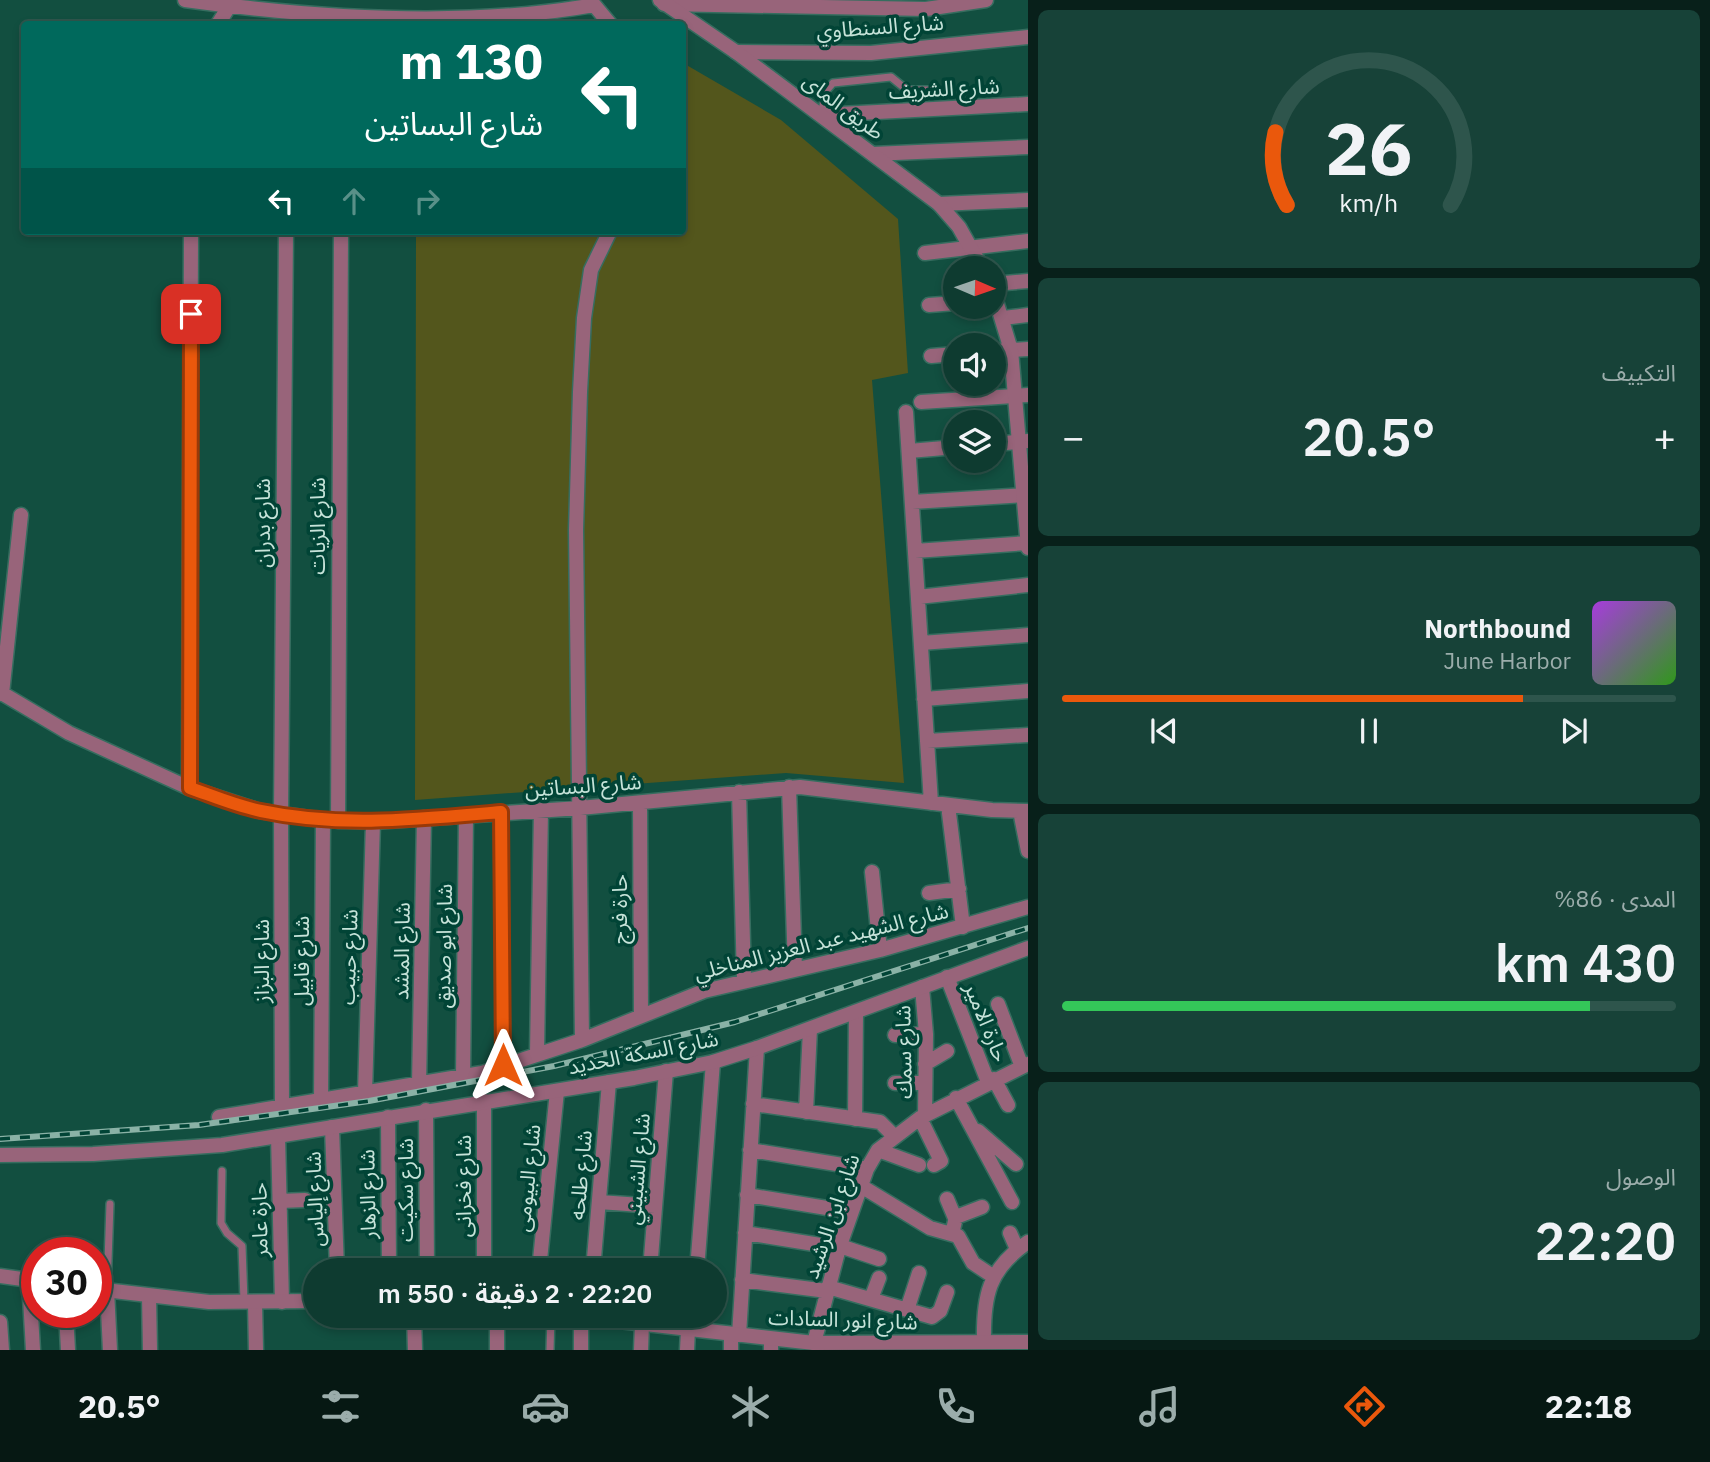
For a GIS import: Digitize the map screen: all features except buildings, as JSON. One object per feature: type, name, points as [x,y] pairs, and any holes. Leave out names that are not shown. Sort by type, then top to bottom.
[{"type":"street","points":[[185,0],[230,5],[289,18],[344,20],[502,15],[592,2],[608,21]]},
{"type":"street","points":[[662,2],[926,9],[986,0]]},
{"type":"street","name":"طريق الماى","points":[[662,2],[736,52],[939,204],[976,256]]},
{"type":"street","points":[[220,21],[230,5]]},
{"type":"street","name":"شارع السنطاوي","points":[[736,52],[871,52],[1027,37]]},
{"type":"street","name":"شارع الشريف","points":[[821,115],[1027,104]]},
{"type":"street","points":[[873,154],[1027,147]]},
{"type":"street","points":[[939,204],[1027,200]]},
{"type":"street","points":[[190,788],[191,235]]},
{"type":"street","name":"شارع بدران","points":[[281,814],[286,235]]},
{"type":"street","name":"شارع الزيات","points":[[338,821],[341,235]]},
{"type":"street","points":[[582,1040],[576,530],[584,318],[591,270],[608,235]]},
{"type":"street","points":[[925,253],[1027,242]]},
{"type":"street","points":[[1006,283],[1027,281]]},
{"type":"street","points":[[929,305],[943,304]]},
{"type":"street","points":[[1006,318],[1027,315]]},
{"type":"street","points":[[1003,319],[1022,396],[1027,548]]},
{"type":"street","points":[[1006,350],[1027,349]]},
{"type":"street","points":[[931,356],[943,355]]},
{"type":"street","points":[[921,402],[1022,396]]},
{"type":"street","points":[[906,412],[931,803]]},
{"type":"street","points":[[909,450],[943,448]]},
{"type":"street","points":[[912,502],[1026,495]]},
{"type":"street","points":[[1,693],[21,515]]},
{"type":"street","points":[[915,551],[1027,543]]},
{"type":"street","points":[[918,597],[1027,586]]},
{"type":"street","points":[[921,643],[1027,635]]},
{"type":"street","points":[[924,699],[1027,691]]},
{"type":"street","name":"شارع البساتين","points":[[1,693],[69,733],[190,788],[240,806],[323,820],[373,822],[580,808],[816,787],[948,805],[1024,811]]},
{"type":"street","points":[[927,741],[1027,735]]},
{"type":"street","points":[[789,788],[795,969]]},
{"type":"street","points":[[739,792],[744,980]]},
{"type":"street","name":"حارة فرج","points":[[640,803],[641,1014]]},
{"type":"street","points":[[948,805],[963,927]]},
{"type":"street","points":[[537,1053],[541,810]]},
{"type":"street","points":[[1024,811],[1027,851]]},
{"type":"street","points":[[501,812],[503,1065]]},
{"type":"street","name":"شارع البزاز","points":[[281,814],[282,1108]]},
{"type":"street","name":"شارع ابو صديق","points":[[463,1077],[466,815]]},
{"type":"street","name":"شارع المشد","points":[[419,1085],[424,818]]},
{"type":"street","name":"شارع قابيل","points":[[321,1102],[323,820]]},
{"type":"street","name":"شارع حبيب","points":[[365,1093],[373,822]]},
{"type":"street","points":[[872,872],[880,950]]},
{"type":"street","points":[[929,894],[959,889]]},
{"type":"street","name":"شارع الشهيد عبد العزيز المناخلي","points":[[219,1117],[463,1077],[582,1040],[641,1014],[744,980],[880,950],[1027,907]]},
{"type":"street","name":"شارع السكة الحديد","points":[[0,1155],[168,1150],[278,1136],[666,1072],[713,1062],[810,1030],[1027,948]]},
{"type":"street","name":"حارة الامير","points":[[947,977],[991,1081],[1008,1105]]},
{"type":"street","name":"شارع سمك","points":[[922,987],[926,1034],[922,1117]]},
{"type":"street","points":[[998,1004],[1025,1066]]},
{"type":"street","points":[[855,1119],[856,1012]]},
{"type":"street","points":[[806,1112],[810,1030]]},
{"type":"street","points":[[895,1035],[926,1034]]},
{"type":"street","points":[[731,1350],[742,1280],[757,1048]]},
{"type":"street","points":[[925,1064],[947,1051]]},
{"type":"street","points":[[698,1258],[713,1062]]},
{"type":"street","name":"شارع ابن الرشيد","points":[[814,1343],[839,1247],[867,1168],[878,1150],[922,1117],[1025,1066]]},
{"type":"street","name":"شارع الشبيني","points":[[651,1258],[666,1072]]},
{"type":"street","name":"شارع طلحه","points":[[594,1258],[608,1082]]},
{"type":"street","points":[[895,1083],[925,1083]]},
{"type":"street","name":"شارع البيومى","points":[[540,1258],[557,1091]]},
{"type":"street","points":[[956,1098],[1012,1202]]},
{"type":"street","name":"شارع فخرانى","points":[[484,1101],[484,1258]]},
{"type":"street","points":[[753,1104],[880,1122],[894,1136]]},
{"type":"street","name":"شارع سكيت","points":[[426,1110],[427,1258]]},
{"type":"street","name":"شارع الزهار","points":[[388,1117],[389,1258]]},
{"type":"street","points":[[878,1150],[927,1165],[941,1161],[922,1117]]},
{"type":"street","points":[[969,1122],[992,1136],[1016,1164]]},
{"type":"street","name":"شارع إلياس","points":[[332,1127],[337,1258]]},
{"type":"street","name":"حارة عامر","points":[[278,1136],[282,1303]]},
{"type":"street","points":[[750,1150],[867,1168]]},
{"type":"street","points":[[862,1186],[923,1225],[962,1240],[973,1263],[994,1277]]},
{"type":"street","points":[[747,1195],[851,1212]]},
{"type":"street","points":[[947,1199],[955,1218],[952,1234]]},
{"type":"street","points":[[280,1201],[305,1200]]},
{"type":"street","points":[[599,1202],[655,1206]]},
{"type":"street","points":[[955,1218],[982,1207]]},
{"type":"street","points":[[745,1233],[839,1247],[879,1259]]},
{"type":"street","points":[[990,1345],[983,1309],[994,1277],[1022,1245],[1010,1233]]},
{"type":"street","points":[[907,1310],[919,1273]]},
{"type":"street","points":[[0,1276],[21,1279]]},
{"type":"street","points":[[871,1299],[879,1278]]},
{"type":"street","points":[[742,1280],[827,1289],[935,1316],[947,1292]]},
{"type":"street","points":[[112,1291],[250,1303],[303,1302]]},
{"type":"street","points":[[149,1296],[150,1350]]},
{"type":"street","points":[[250,1303],[256,1350]]},
{"type":"street","points":[[0,1322],[2,1350]]},
{"type":"street","points":[[33,1328],[33,1350]]},
{"type":"street","points":[[67,1328],[68,1350]]},
{"type":"street","points":[[107,1328],[110,1350]]},
{"type":"street","points":[[414,1328],[415,1350]]},
{"type":"street","points":[[497,1350],[498,1328]]},
{"type":"street","points":[[581,1350],[583,1328]]},
{"type":"street","points":[[641,1350],[644,1328]]},
{"type":"street","points":[[687,1350],[691,1328]]},
{"type":"street","name":"شارع انور السادات","points":[[704,1328],[771,1345],[796,1346],[814,1343],[851,1347],[1027,1342]]},
{"type":"lane","points":[[821,115],[827,91],[836,82],[891,77],[903,89],[937,90]]},
{"type":"lane","points":[[916,90],[916,110]]},
{"type":"lane","points":[[222,1171],[221,1223],[223,1229],[242,1246],[250,1303]]},
{"type":"lane","points":[[107,1237],[110,1204]]},
{"type":"lane","points":[[550,1350],[551,1328]]},
{"type":"green space","points":[[686,65],[781,120],[898,219],[908,373],[872,380],[904,783],[786,773],[415,800],[416,235],[686,235]]},
{"type":"railway","points":[[0,1139],[199,1125],[369,1101],[554,1066],[735,1022],[1028,928]]},
{"type":"route","points":[[191,314],[190,788],[260,811],[323,820],[373,822],[501,812],[503,1065]]}]
